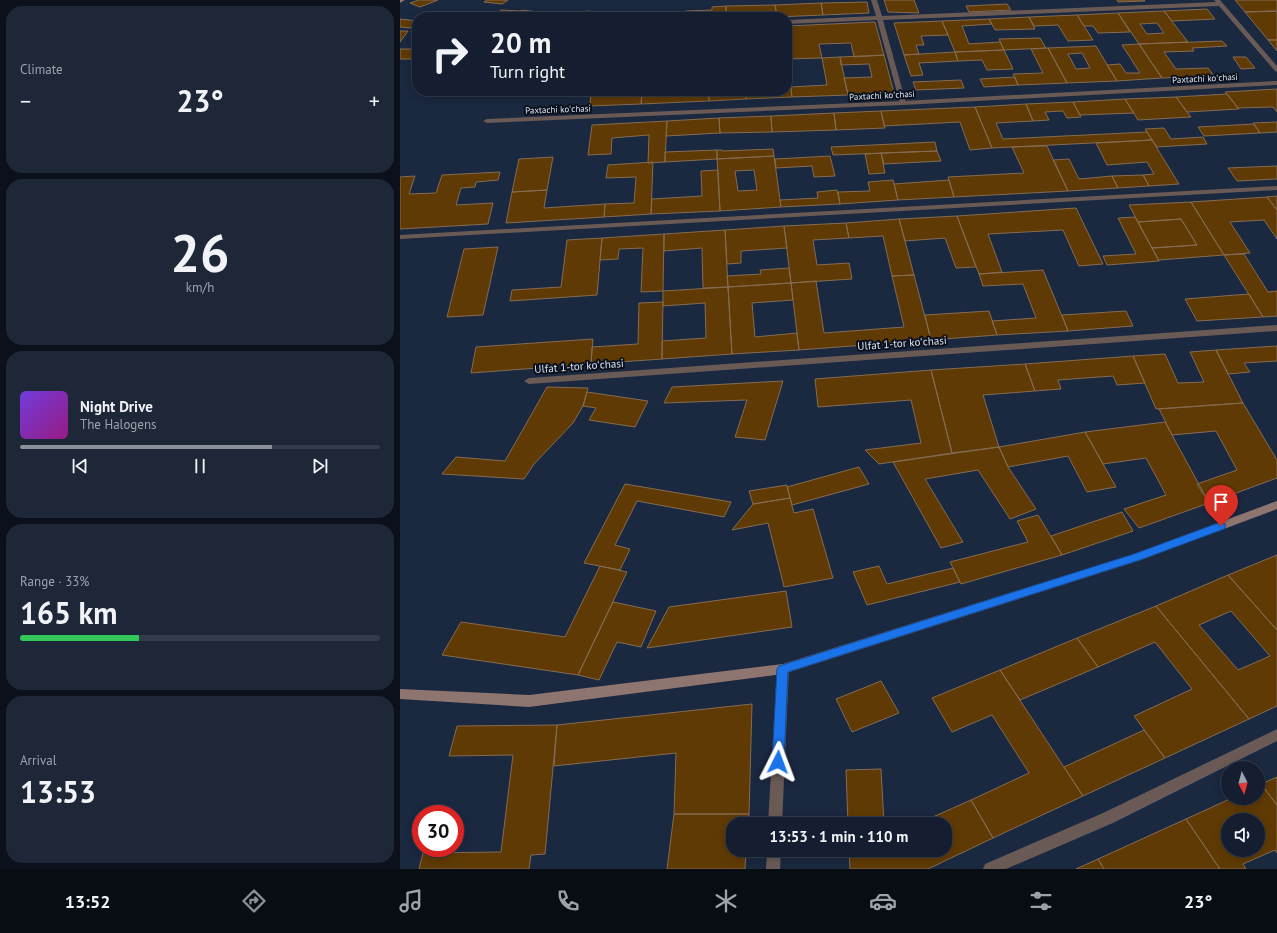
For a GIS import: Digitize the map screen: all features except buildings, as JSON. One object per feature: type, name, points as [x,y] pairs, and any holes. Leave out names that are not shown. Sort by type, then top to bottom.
[{"type":"street","points":[[874,0],[903,103]]},
{"type":"street","points":[[792,22],[1218,2],[1277,70]]},
{"type":"street","name":"Paxtachi koʻchasi","points":[[487,121],[903,103],[1277,83]]},
{"type":"street","points":[[400,237],[1277,188]]},
{"type":"street","name":"Ulfat 1-tor koʻchasi","points":[[529,382],[1277,328]]},
{"type":"street","points":[[400,694],[529,701],[783,669],[1137,557],[1277,505]]},
{"type":"street","points":[[775,817],[783,669]]},
{"type":"street","points":[[990,869],[1108,818],[1277,735]]},
{"type":"street","points":[[773,869],[774,857]]},
{"type":"route","points":[[778,762],[783,669],[1137,557],[1221,526]]}]
